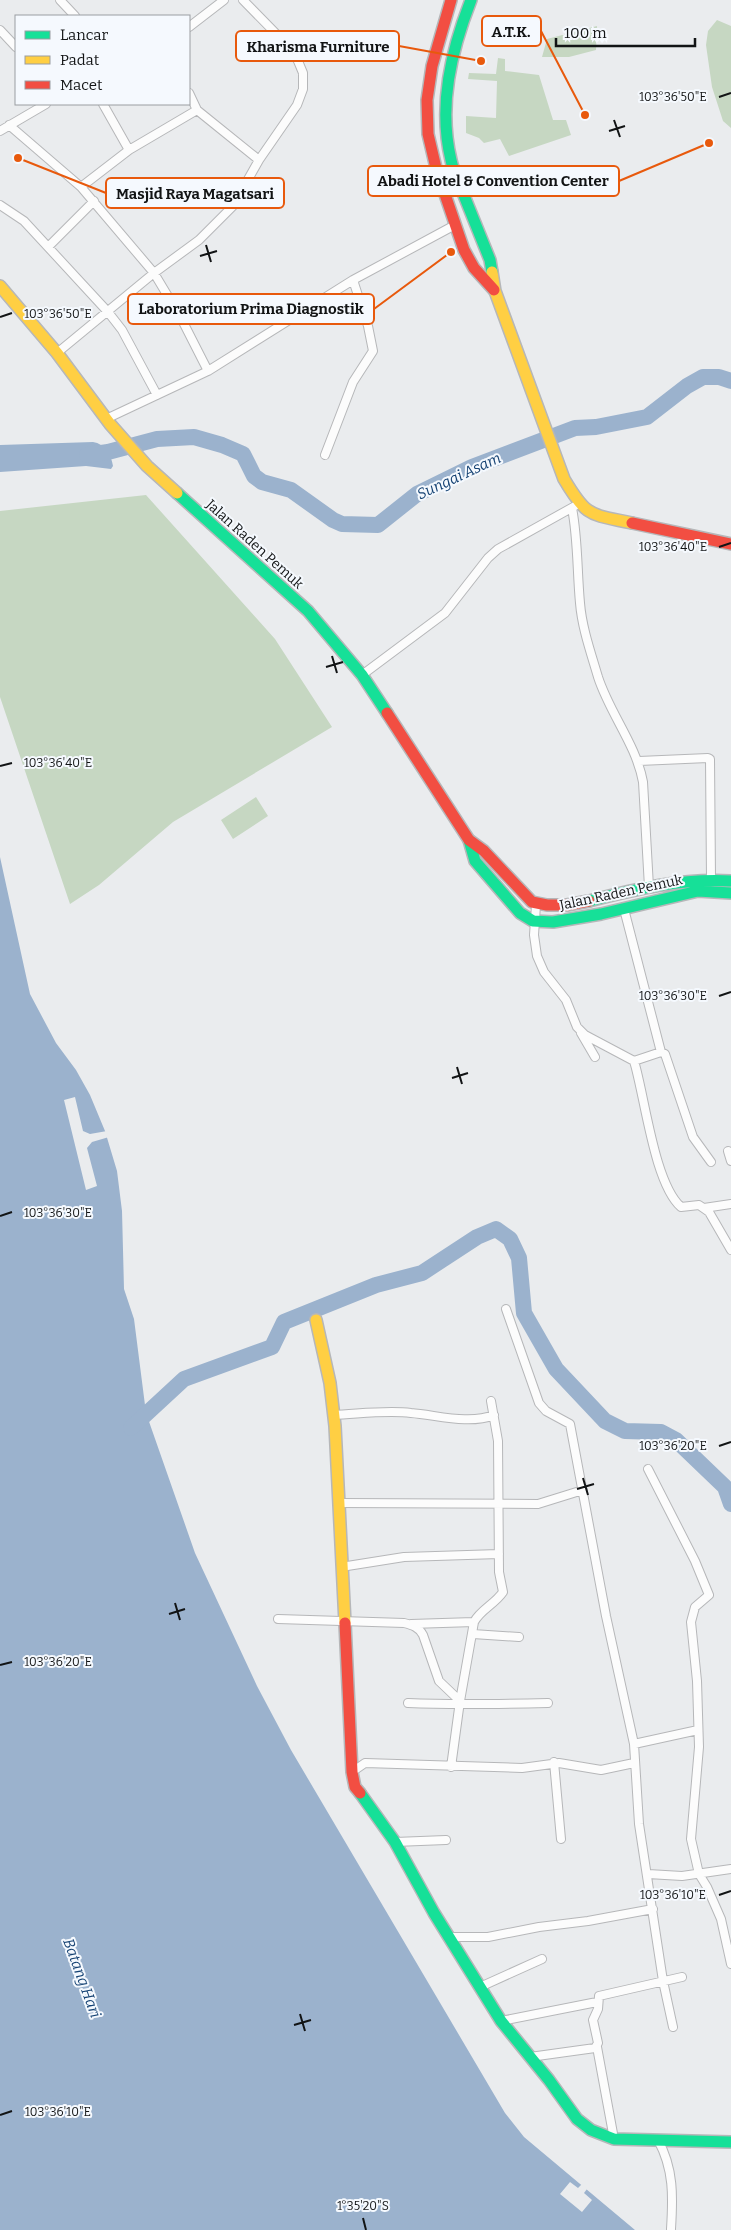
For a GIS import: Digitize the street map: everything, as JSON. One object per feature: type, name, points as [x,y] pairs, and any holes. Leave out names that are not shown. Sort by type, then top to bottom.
[{"type":"main road","points":[[451,0],[440,28],[433,58],[427,99],[428,135],[436,168],[455,225],[472,265],[495,291]]},
{"type":"main road","points":[[471,0],[457,32],[450,60],[446,131],[451,162],[490,260],[495,291],[552,449],[575,505],[610,520],[731,544]]},
{"type":"main road","name":"Jalan Raden Pemuk","points":[[0,286],[57,353],[108,422],[147,466],[308,611],[362,676],[469,840],[475,862],[520,913],[534,921],[552,922],[624,909],[698,891],[731,893]]},
{"type":"main road","name":"Jalan Raden Pemuk","points":[[469,840],[484,851],[516,887],[536,904],[568,905],[602,899],[649,887],[711,878],[731,881]]},
{"type":"main road","points":[[316,1320],[330,1382],[334,1415],[352,1772],[355,1788],[395,1842],[449,1937],[501,2021],[577,2119],[592,2130],[614,2139],[731,2142]]},
{"type":"street","points":[[60,0],[74,15]]},
{"type":"street","points":[[190,26],[224,0]]},
{"type":"street","points":[[57,353],[154,273],[199,240],[233,206],[259,160],[297,105],[303,89],[303,73],[292,50],[243,0]]},
{"type":"street","points":[[0,30],[15,46]]},
{"type":"street","points":[[190,96],[197,110],[259,160]]},
{"type":"street","points":[[1,130],[44,105]]},
{"type":"street","points":[[104,105],[129,150]]},
{"type":"street","points":[[81,187],[129,150],[197,110]]},
{"type":"street","points":[[9,125],[81,187],[154,273],[181,318],[208,371]]},
{"type":"street","points":[[48,247],[94,201]]},
{"type":"street","points":[[0,205],[24,221],[108,312],[122,330],[157,394]]},
{"type":"street","points":[[108,422],[157,394],[208,371],[353,280],[455,225]]},
{"type":"street","points":[[325,455],[353,382],[374,351],[353,280]]},
{"type":"street","points":[[362,676],[445,613],[488,558],[498,550],[575,505],[580,604],[586,633],[604,695],[639,761],[643,782],[649,887]]},
{"type":"street","points":[[639,761],[710,759],[711,878]]},
{"type":"street","points":[[536,904],[534,942],[540,965],[566,1000],[595,1057]]},
{"type":"street","points":[[624,909],[661,1052],[665,1054],[693,1137],[711,1162]]},
{"type":"street","points":[[581,1032],[634,1061],[661,1052]]},
{"type":"street","points":[[634,1061],[665,1184],[681,1207],[699,1205],[709,1212],[731,1250]]},
{"type":"street","points":[[728,1151],[731,1161]]},
{"type":"street","points":[[704,1208],[731,1204]]},
{"type":"street","points":[[506,1309],[539,1403],[546,1412],[570,1424],[584,1490],[606,1616],[634,1744],[639,1824],[663,1982],[673,2027]]},
{"type":"street","points":[[451,1767],[459,1703],[474,1622],[503,1592],[499,1554],[498,1441],[491,1401]]},
{"type":"street","points":[[334,1415],[410,1413],[473,1419],[485,1419],[494,1415]]},
{"type":"street","points":[[648,1469],[695,1561],[709,1595],[695,1607],[691,1622],[698,1730],[698,1776],[692,1839],[698,1874],[707,1887],[721,1919],[731,1964]]},
{"type":"street","points":[[338,1502],[538,1504],[584,1490]]},
{"type":"street","points":[[341,1566],[404,1557],[499,1554]]},
{"type":"street","points":[[278,1619],[409,1624],[474,1622]]},
{"type":"street","points":[[409,1624],[421,1632],[439,1681],[459,1703]]},
{"type":"street","points":[[473,1634],[519,1637]]},
{"type":"street","points":[[408,1702],[548,1703]]},
{"type":"street","points":[[634,1744],[698,1730]]},
{"type":"street","points":[[352,1772],[365,1763],[522,1768],[539,1767],[554,1762],[601,1770],[634,1763]]},
{"type":"street","points":[[554,1762],[561,1839]]},
{"type":"street","points":[[395,1842],[446,1840]]},
{"type":"street","points":[[648,1874],[682,1876],[731,1869]]},
{"type":"street","points":[[449,1937],[488,1937],[653,1909]]},
{"type":"street","points":[[480,1987],[542,1959]]},
{"type":"street","points":[[614,2139],[593,2020],[598,2008],[598,1996],[682,1977]]},
{"type":"street","points":[[501,2021],[598,2002]]},
{"type":"street","points":[[530,2057],[597,2047]]},
{"type":"street","points":[[658,2140],[666,2154],[672,2180],[674,2195],[671,2229]]},
{"type":"green space","points":[[717,20],[731,26],[731,128],[723,121],[712,87],[706,45],[708,31]]},
{"type":"green space","points":[[597,26],[596,50],[569,57],[542,57],[547,39]]},
{"type":"green space","points":[[498,58],[505,59],[505,71],[539,75],[553,120],[566,120],[571,135],[509,156],[500,139],[484,143],[479,138],[466,133],[466,116],[496,118],[497,81],[468,79],[469,73],[496,74]]},
{"type":"green space","points":[[146,495],[275,639],[332,727],[173,822],[99,885],[70,904],[0,697],[0,511]]},
{"type":"green space","points":[[256,797],[268,816],[233,839],[221,820]]},
{"type":"water","points":[[93,442],[107,450],[113,466],[111,469],[86,466],[0,472],[0,445]]},
{"type":"water","name":"Batang Hari","points":[[0,857],[30,994],[56,1043],[76,1070],[90,1095],[105,1131],[117,1171],[122,1211],[124,1289],[134,1319],[146,1413],[195,1553],[257,1686],[291,1750],[505,2113],[524,2137],[635,2230],[0,2230]]},
{"type":"pier","points":[[75,1097],[83,1131],[90,1134],[107,1131],[109,1137],[92,1142],[87,1148],[97,1186],[86,1190],[64,1100]]},
{"type":"pier","points":[[570,2182],[578,2188],[582,2184],[587,2189],[584,2193],[592,2200],[582,2212],[560,2194]]},
{"type":"waterway","name":"Sungai Asam","points":[[87,455],[108,452],[157,439],[194,437],[222,445],[243,454],[254,476],[262,482],[291,490],[333,520],[342,524],[378,525],[417,494],[472,467],[575,428],[596,427],[647,417],[687,386],[703,377],[719,377],[731,381]]},
{"type":"waterway","points":[[131,1428],[184,1379],[272,1347],[284,1322],[376,1285],[422,1273],[477,1237],[496,1229],[510,1239],[519,1258],[524,1313],[556,1369],[605,1421],[625,1431],[661,1432],[676,1440],[725,1487],[731,1504]]},
{"type":"traffic: fast","points":[[471,0],[452,59],[446,99],[447,140],[453,168],[490,260],[492,272]]},
{"type":"traffic: fast","points":[[177,493],[308,611],[362,675],[387,713]]},
{"type":"traffic: fast","points":[[469,840],[475,861],[520,913],[533,921],[553,922],[601,914],[698,891],[731,893]]},
{"type":"traffic: fast","points":[[589,901],[677,883],[731,881]]},
{"type":"traffic: fast","points":[[360,1793],[395,1842],[434,1913],[501,2021],[549,2080],[577,2119],[591,2130],[614,2139],[731,2142]]},
{"type":"traffic: slow","points":[[492,272],[495,291],[564,479],[578,501],[591,512],[607,518],[632,523]]},
{"type":"traffic: slow","points":[[0,286],[57,353],[110,424],[147,466],[177,493]]},
{"type":"traffic: slow","points":[[316,1320],[330,1383],[335,1426],[345,1623]]},
{"type":"traffic: jam","points":[[451,0],[432,66],[427,100],[428,134],[436,168],[464,250],[474,268],[494,290]]},
{"type":"traffic: jam","points":[[632,523],[731,544]]},
{"type":"traffic: jam","points":[[387,713],[469,840],[484,851],[532,902],[547,905],[567,905],[589,901]]},
{"type":"traffic: jam","points":[[345,1623],[352,1772],[355,1787],[360,1793]]},
{"type":"place","name":"Kharisma Furniture","points":[[481,61]]},
{"type":"place","name":"A.T.K.","points":[[585,115]]},
{"type":"place","name":"Abadi Hotel & Convention Center","points":[[709,143]]},
{"type":"place","name":"Masjid Raya Magatsari","points":[[18,158]]},
{"type":"place","name":"Laboratorium Prima Diagnostik","points":[[451,252]]}]
